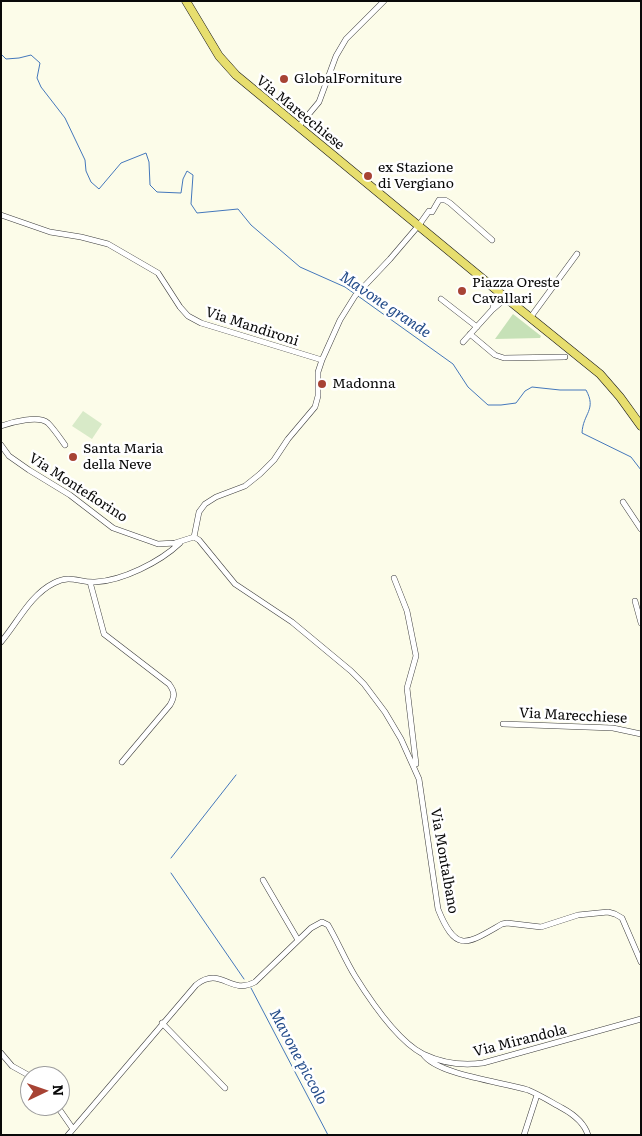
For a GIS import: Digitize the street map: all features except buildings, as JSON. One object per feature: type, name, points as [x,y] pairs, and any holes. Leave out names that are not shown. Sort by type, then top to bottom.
[{"type":"main road","name":"Via Marecchiese","points":[[186,1],[219,56],[248,86],[600,374],[641,426]]},
{"type":"street","points":[[298,127],[319,102],[336,56],[346,39],[384,1]]},
{"type":"street","points":[[194,537],[199,512],[205,504],[216,497],[245,486],[260,474],[274,460],[288,439],[315,407],[318,396],[318,372],[340,320],[355,296],[419,226],[429,210],[432,212],[439,200],[445,200],[492,240]]},
{"type":"street","name":"Via Mandironi","points":[[1,215],[50,232],[108,244],[158,273],[188,316],[201,323],[322,360]]},
{"type":"street","points":[[530,318],[577,254]]},
{"type":"street","points":[[463,342],[503,296]]},
{"type":"street","points":[[441,299],[477,327]]},
{"type":"street","points":[[470,334],[495,355],[504,358],[565,357]]},
{"type":"street","points":[[1,426],[18,421],[41,420],[47,422],[66,445]]},
{"type":"street","name":"Via Montefiorino","points":[[1,445],[10,456],[29,470],[70,494],[113,528],[158,544],[175,543],[194,537]]},
{"type":"street","points":[[623,502],[641,529]]},
{"type":"street","name":"Via Montalbano","points":[[194,537],[199,540],[235,584],[292,622],[351,671],[364,684],[385,712],[401,739],[419,779],[438,909],[445,926],[454,937],[466,942],[502,924],[541,927],[578,915],[608,912],[622,918],[641,962]]},
{"type":"street","points":[[1,642],[34,598],[46,588],[64,579],[73,578],[90,582],[104,582],[159,560],[182,541]]},
{"type":"street","name":"Via Montalbano","points":[[394,578],[407,611],[416,656],[407,688],[416,770]]},
{"type":"street","points":[[90,582],[104,634],[169,684],[174,691],[174,698],[170,705],[122,762]]},
{"type":"street","points":[[635,601],[641,623]]},
{"type":"street","name":"Via Marecchiese","points":[[503,724],[613,728],[641,734]]},
{"type":"street","points":[[263,880],[298,940]]},
{"type":"street","name":"Via Mirandola","points":[[68,1135],[196,985],[204,979],[213,977],[240,986],[255,982],[311,928],[322,922],[326,923],[332,931],[355,975],[372,1002],[407,1042],[422,1053],[445,1062],[466,1066],[482,1064],[641,1019]]},
{"type":"street","points":[[162,1023],[225,1088]]},
{"type":"street","points":[[1,1053],[12,1066],[20,1070]]},
{"type":"street","points":[[422,1053],[437,1065],[454,1072],[511,1086],[537,1095],[568,1111],[577,1118],[584,1124],[588,1135]]},
{"type":"street","points":[[524,1135],[537,1095]]},
{"type":"street","points":[[63,1116],[72,1130]]},
{"type":"green space","points":[[513,314],[541,336],[540,338],[495,339]]},
{"type":"green space","points":[[83,411],[102,424],[92,439],[72,426]]},
{"type":"waterway","name":"Mavone grande","points":[[1,54],[6,59],[31,55],[40,63],[37,78],[41,87],[65,118],[85,160],[86,171],[91,182],[99,189],[121,163],[146,153],[149,162],[150,185],[157,192],[181,193],[183,179],[187,171],[193,175],[191,204],[197,213],[238,209],[251,225],[300,267],[345,287],[355,294]]},
{"type":"waterway","name":"Mavone grande","points":[[358,296],[453,364],[468,387],[488,405],[516,403],[525,391],[532,387],[586,390],[590,407],[582,433],[631,457],[641,470]]},
{"type":"waterway","name":"Mavone piccolo","points":[[171,858],[236,775]]},
{"type":"waterway","name":"Mavone piccolo","points":[[171,873],[244,979]]},
{"type":"waterway","name":"Mavone piccolo","points":[[251,988],[328,1135]]},
{"type":"place","name":"GlobalForniture","points":[[284,79]]},
{"type":"place","name":"ex Stazione di Vergiano","points":[[368,176]]},
{"type":"place","name":"Piazza Oreste Cavallari","points":[[462,291]]},
{"type":"place","name":"Madonna","points":[[322,384]]},
{"type":"place","name":"Santa Maria della Neve","points":[[73,457]]}]
